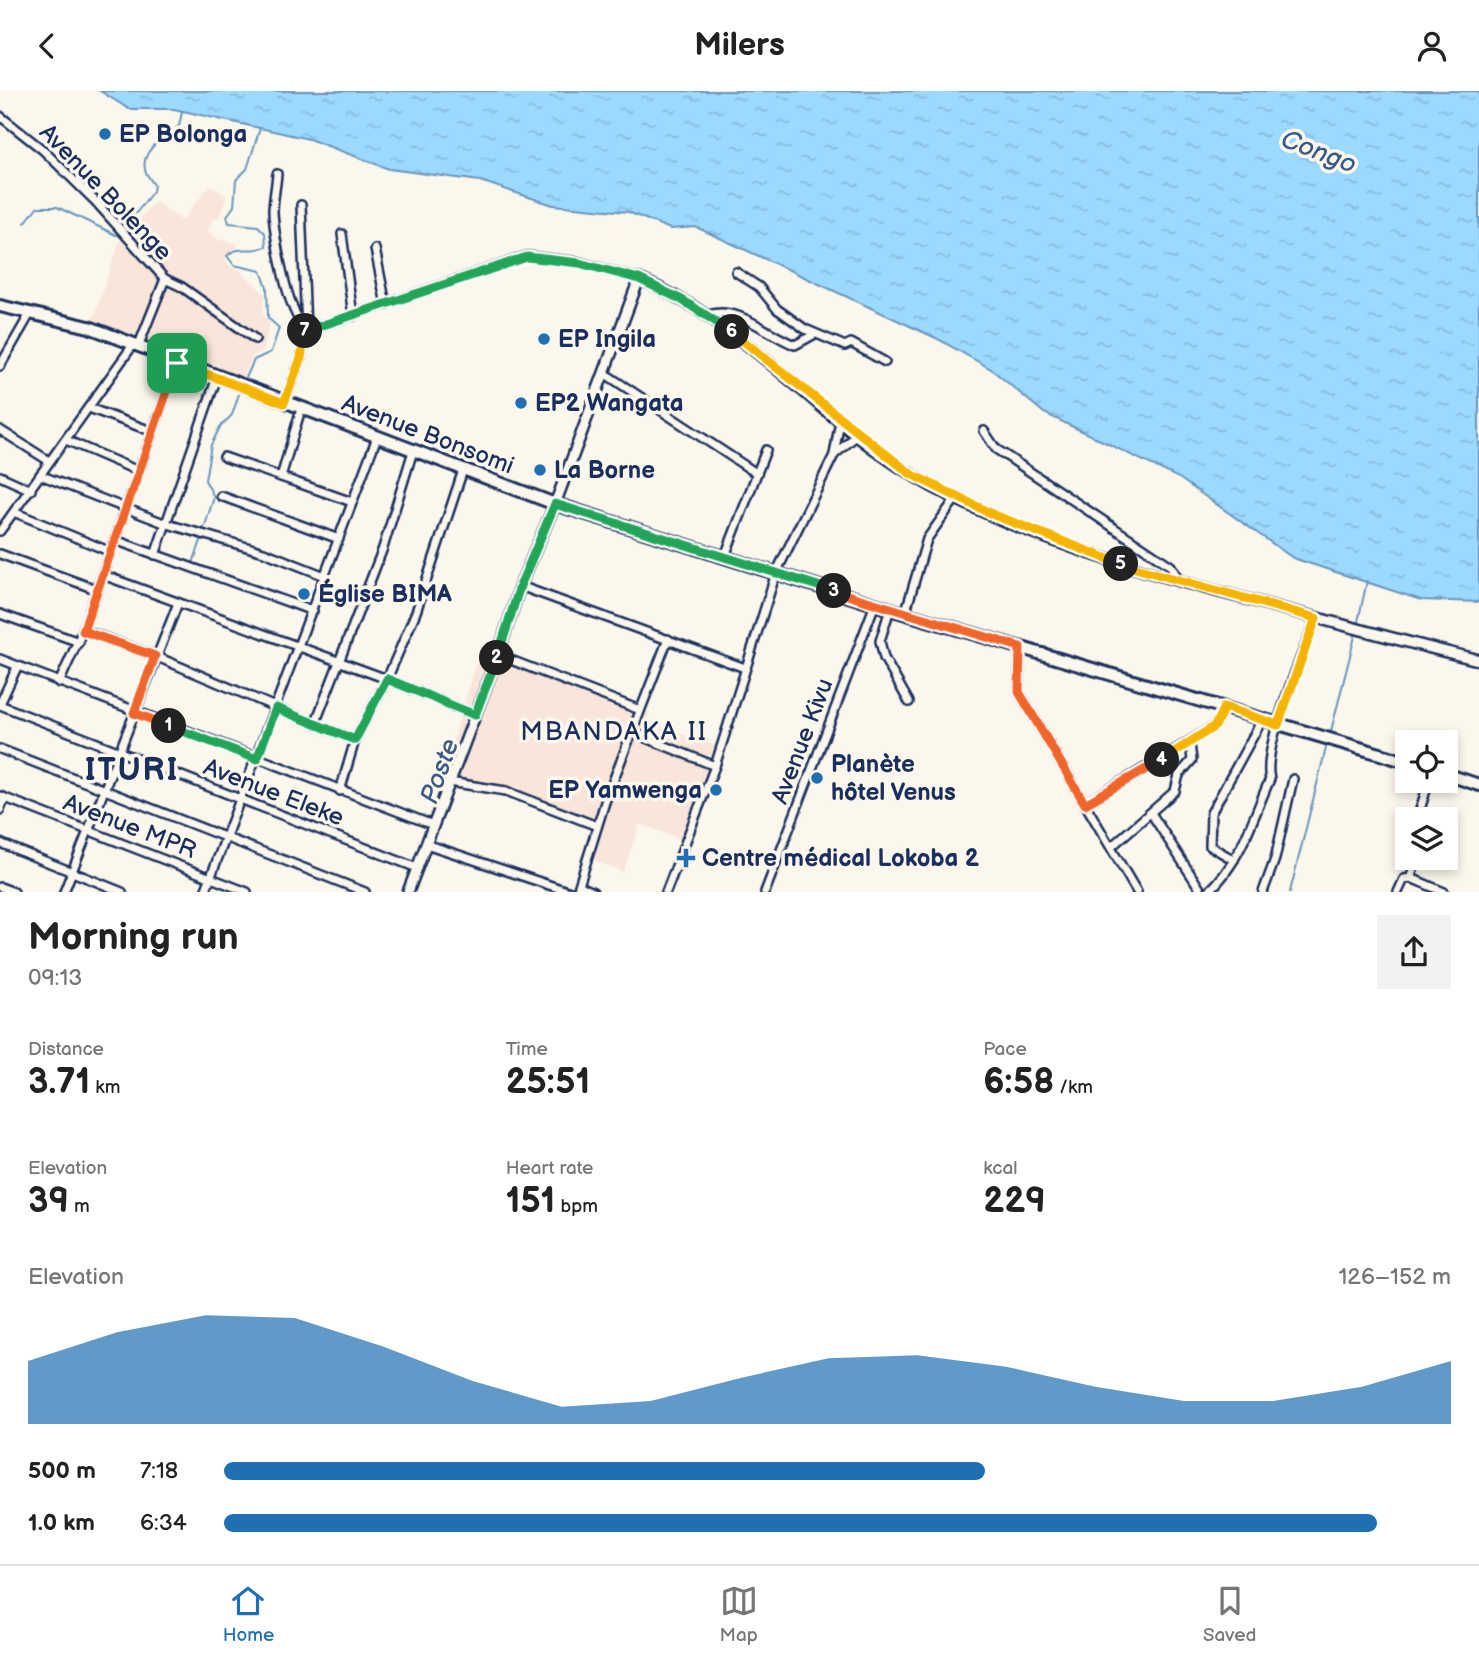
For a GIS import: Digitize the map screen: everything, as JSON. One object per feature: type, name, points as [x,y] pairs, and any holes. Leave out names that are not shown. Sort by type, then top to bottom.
[{"type":"main road","name":"Avenue Bonsomi","points":[[0,306],[89,327],[177,363],[555,504],[905,614],[1395,759]]},
{"type":"main road","points":[[1458,778],[1479,785]]},
{"type":"street","name":"Avenue Bolenge","points":[[0,116],[43,150],[165,279],[182,286],[255,339]]},
{"type":"street","points":[[277,174],[273,216],[281,266],[299,321],[306,329]]},
{"type":"street","points":[[284,403],[301,358],[306,329],[301,205]]},
{"type":"street","points":[[342,234],[353,316]]},
{"type":"street","points":[[374,249],[386,305]]},
{"type":"street","points":[[306,329],[353,316],[527,257],[579,263],[639,279],[709,315],[911,474],[956,498],[1110,561],[1349,628],[1479,660]]},
{"type":"street","points":[[736,272],[759,287],[777,309],[815,334],[845,346],[851,343],[885,362]]},
{"type":"street","points":[[0,531],[3,522],[16,513],[49,461],[136,346],[165,279]]},
{"type":"street","points":[[408,892],[498,655],[520,586],[555,504],[639,279]]},
{"type":"street","points":[[709,315],[721,311],[739,316],[774,337],[795,345],[815,334]]},
{"type":"street","points":[[0,366],[31,312]]},
{"type":"street","points":[[59,683],[79,642],[177,363]]},
{"type":"street","points":[[604,373],[756,473]]},
{"type":"street","points":[[155,555],[217,377]]},
{"type":"street","points":[[89,408],[151,431]]},
{"type":"street","points":[[281,477],[301,409]]},
{"type":"street","points":[[666,892],[715,766],[776,573],[834,455],[840,420]]},
{"type":"street","points":[[0,430],[49,461]]},
{"type":"street","points":[[984,431],[996,449],[1171,566],[1180,582]]},
{"type":"street","points":[[834,455],[858,434]]},
{"type":"street","points":[[205,892],[377,437]]},
{"type":"street","points":[[66,440],[138,471]]},
{"type":"street","points":[[725,557],[766,450]]},
{"type":"street","points":[[315,724],[383,548],[413,451]]},
{"type":"street","points":[[224,457],[352,502]]},
{"type":"street","points":[[340,791],[355,740],[387,679],[415,612],[463,470]]},
{"type":"street","points":[[40,475],[164,523],[252,548],[325,576]]},
{"type":"street","points":[[0,476],[31,490]]},
{"type":"street","points":[[221,496],[339,539]]},
{"type":"street","points":[[905,614],[927,539],[956,498]]},
{"type":"street","points":[[16,513],[111,552]]},
{"type":"street","points":[[114,540],[313,611]]},
{"type":"street","points":[[0,554],[98,590]]},
{"type":"street","points":[[103,575],[387,679],[475,715]]},
{"type":"street","points":[[520,586],[745,668]]},
{"type":"street","points":[[64,892],[90,832],[155,656],[178,603]]},
{"type":"street","name":"Avenue Kivu","points":[[765,892],[875,604]]},
{"type":"street","points":[[890,609],[880,641],[884,658],[909,702]]},
{"type":"street","points":[[0,614],[79,642]]},
{"type":"street","points":[[1209,892],[1220,882],[1234,860],[1270,779],[1266,767],[1278,725],[1316,618]]},
{"type":"street","points":[[83,631],[155,656],[355,740]]},
{"type":"street","points":[[593,892],[578,889],[597,826],[668,639]]},
{"type":"street","points":[[1020,647],[1019,692],[1137,892]]},
{"type":"street","points":[[498,655],[640,710]]},
{"type":"street","points":[[0,659],[134,713],[433,825]]},
{"type":"street","points":[[0,705],[17,667]]},
{"type":"street","name":"Avenue Eleke","points":[[0,705],[120,755],[417,868]]},
{"type":"street","points":[[1085,804],[1190,744],[1215,726],[1224,707]]},
{"type":"street","points":[[1234,860],[1210,846],[1211,813],[1262,720]]},
{"type":"street","points":[[631,733],[715,766]]},
{"type":"street","points":[[1111,847],[1175,791],[1179,775],[1192,759],[1190,744]]},
{"type":"street","points":[[0,749],[365,892]]},
{"type":"street","points":[[1263,892],[1275,859],[1293,779]]},
{"type":"street","points":[[449,782],[506,791],[597,826]]},
{"type":"street","points":[[0,810],[3,797]]},
{"type":"street","name":"Avenue MPR","points":[[3,797],[247,892]]},
{"type":"street","points":[[1151,813],[1202,892]]},
{"type":"street","points":[[0,843],[122,892]]},
{"type":"street","points":[[426,844],[570,892]]},
{"type":"street","points":[[1411,879],[1413,870]]},
{"type":"street","points":[[1398,892],[1404,879],[1411,879],[1444,892]]},
{"type":"street","points":[[0,887],[14,892]]},
{"type":"shaded area","points":[[210,185],[227,196],[219,218],[214,218],[208,231],[219,240],[237,243],[237,248],[225,257],[228,265],[238,269],[265,294],[262,315],[270,322],[263,352],[255,354],[240,381],[91,326],[119,243],[155,201],[182,221]]},
{"type":"shaded area","points":[[482,646],[650,713],[646,721],[727,750],[689,842],[640,824],[623,872],[586,857],[593,826],[505,792],[441,779]]},
{"type":"water","name":"Congo","points":[[100,91],[1479,91],[1479,602],[1421,600],[1293,558],[1179,478],[1044,413],[991,369],[936,338],[696,227],[670,229],[628,212],[553,205],[480,181],[389,169],[309,139],[174,109],[129,109]]},
{"type":"waterway","points":[[124,229],[153,191],[154,185],[145,170],[146,156],[155,144],[179,126],[182,112]]},
{"type":"waterway","points":[[245,380],[254,360],[271,352],[279,328],[268,318],[267,287],[261,271],[234,265],[227,256],[236,250],[266,246],[265,233],[258,226],[229,223],[227,216],[234,206],[236,180],[247,169],[260,128]]},
{"type":"waterway","points":[[25,223],[37,207],[57,207],[116,235],[120,234]]},
{"type":"waterway","name":"Poste","points":[[618,349],[641,287]]},
{"type":"waterway","name":"Poste","points":[[562,502],[608,377]]},
{"type":"waterway","points":[[203,532],[214,497],[205,480],[211,445],[220,427],[232,415],[241,388]]},
{"type":"waterway","points":[[583,507],[724,551]]},
{"type":"waterway","name":"Poste","points":[[548,530],[559,511]]},
{"type":"waterway","points":[[193,563],[202,538]]},
{"type":"waterway","points":[[730,553],[741,557]]},
{"type":"waterway","points":[[1357,626],[1367,581]]},
{"type":"waterway","points":[[483,682],[514,591]]},
{"type":"waterway","points":[[1330,735],[1356,632]]},
{"type":"waterway","points":[[1290,892],[1327,744]]},
{"type":"waterway","name":"Poste","points":[[456,780],[468,745]]},
{"type":"waterway","name":"Poste","points":[[433,842],[454,785]]},
{"type":"waterway","points":[[429,822],[443,789]]},
{"type":"waterway","points":[[413,865],[427,828]]},
{"type":"waterway","name":"Poste","points":[[414,892],[431,847]]},
{"type":"waterway","points":[[402,892],[411,870]]},
{"type":"place","name":"EP Bolonga","points":[[105,134]]},
{"type":"place","name":"EP Ingila","points":[[544,339]]},
{"type":"place","name":"EP2 Wangata","points":[[521,403]]},
{"type":"place","name":"La Borne","points":[[540,470]]},
{"type":"place","name":"Église BIMA","points":[[304,594]]},
{"type":"place","name":"Planète hôtel Venus","points":[[817,778]]},
{"type":"place","name":"EP Yamwenga","points":[[716,790]]},
{"type":"place","name":"Centre médical Lokoba 2","points":[[686,858]]},
{"type":"district","name":"MBANDAKA II","points":[[614,731]]},
{"type":"district","name":"ITURI","points":[[132,769]]},
{"type":"route","points":[[527,257],[579,263],[639,279],[709,315],[890,460],[932,487],[1110,561],[1316,618],[1278,725],[1224,707],[1215,726],[1190,744],[1085,804],[1019,692],[1017,682],[1020,647],[555,504],[520,586],[475,715],[387,679],[355,740],[276,708],[257,759],[134,713],[155,656],[83,631],[177,363],[284,403],[301,358],[306,329],[438,289],[527,257]]}]
